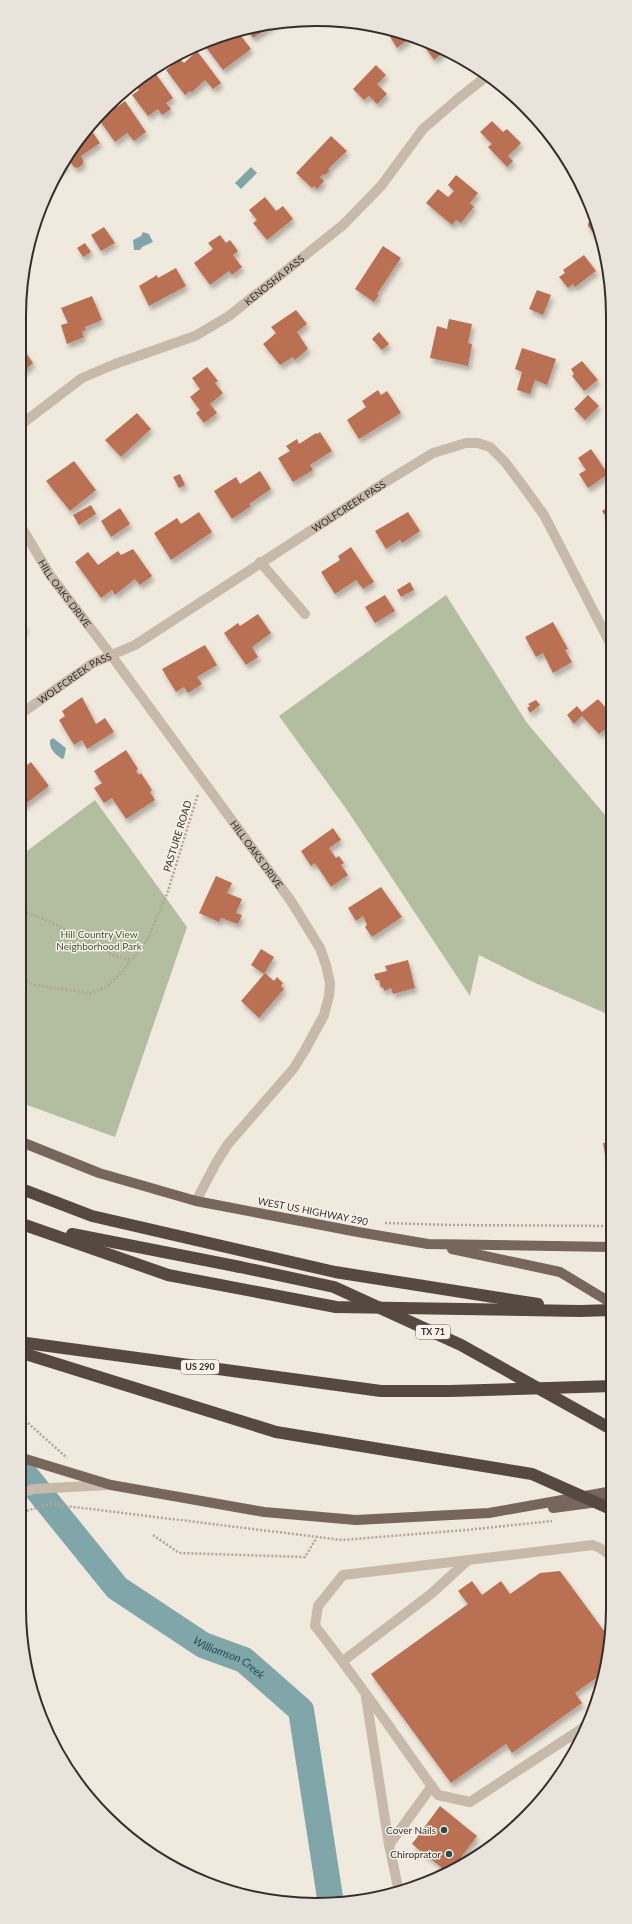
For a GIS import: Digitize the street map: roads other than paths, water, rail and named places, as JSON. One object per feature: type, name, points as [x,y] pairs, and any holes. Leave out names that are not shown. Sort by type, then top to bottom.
[{"type":"highway","points":[[26,1191],[92,1216],[335,1272],[580,1311]]},
{"type":"highway","points":[[26,1225],[168,1275],[336,1308],[606,1310]]},
{"type":"highway","name":"TX 71","points":[[31,1226],[334,1287],[461,1345],[606,1426]]},
{"type":"highway","name":"US 290","points":[[26,1343],[381,1391],[450,1391],[606,1386]]},
{"type":"highway","points":[[26,1354],[276,1432],[532,1474],[606,1507]]},
{"type":"main road","name":"WEST US HIGHWAY 290","points":[[26,1144],[99,1173],[196,1200],[358,1232],[428,1244],[606,1247]]},
{"type":"main road","points":[[428,1244],[560,1272],[606,1301]]},
{"type":"main road","points":[[26,1459],[110,1485],[264,1512],[356,1520],[489,1513],[606,1501]]},
{"type":"main road","points":[[489,1513],[606,1492]]},
{"type":"street","name":"KENOSHA PASS","points":[[26,421],[82,378],[115,364],[195,336],[230,316],[343,225],[380,186],[424,129],[483,79]]},
{"type":"street","name":"WOLFCREEK PASS","points":[[26,710],[93,662],[135,645],[260,562],[433,453],[466,443],[478,443],[490,447],[505,462],[544,515],[606,635]]},
{"type":"street","name":"HILL OAKS DRIVE","points":[[26,535],[50,574],[291,901],[307,926],[324,960],[330,982],[329,996],[324,1015],[294,1068],[228,1144],[196,1200]]},
{"type":"street","points":[[260,562],[305,614]]},
{"type":"street","points":[[26,1492],[33,1489],[110,1485]]},
{"type":"street","points":[[578,1731],[470,1802],[438,1795],[366,1696],[343,1661],[315,1626],[318,1606],[343,1575],[593,1545],[606,1552]]},
{"type":"street","points":[[343,1661],[431,1594],[468,1560]]},
{"type":"street","points":[[366,1696],[389,1845],[398,1886]]},
{"type":"street","points":[[389,1845],[432,1786]]},
{"type":"water","points":[[251,167],[257,173],[241,189],[235,183]]},
{"type":"water","points":[[143,232],[149,234],[153,242],[142,247],[140,250],[134,250],[133,240],[141,236]]},
{"type":"water","points":[[53,738],[66,748],[64,758],[62,759],[52,749],[50,740]]},
{"type":"waterway","name":"Williamson Creek","points":[[26,1476],[117,1588],[203,1645],[244,1660],[301,1710],[330,1897]]},
{"type":"place","name":"Cover Nails","points":[[444,1830]]},
{"type":"place","name":"Chiroprator","points":[[449,1854]]},
{"type":"park label","name":"Hill Country View Neighborhood Park","points":[[99,940]]}]
